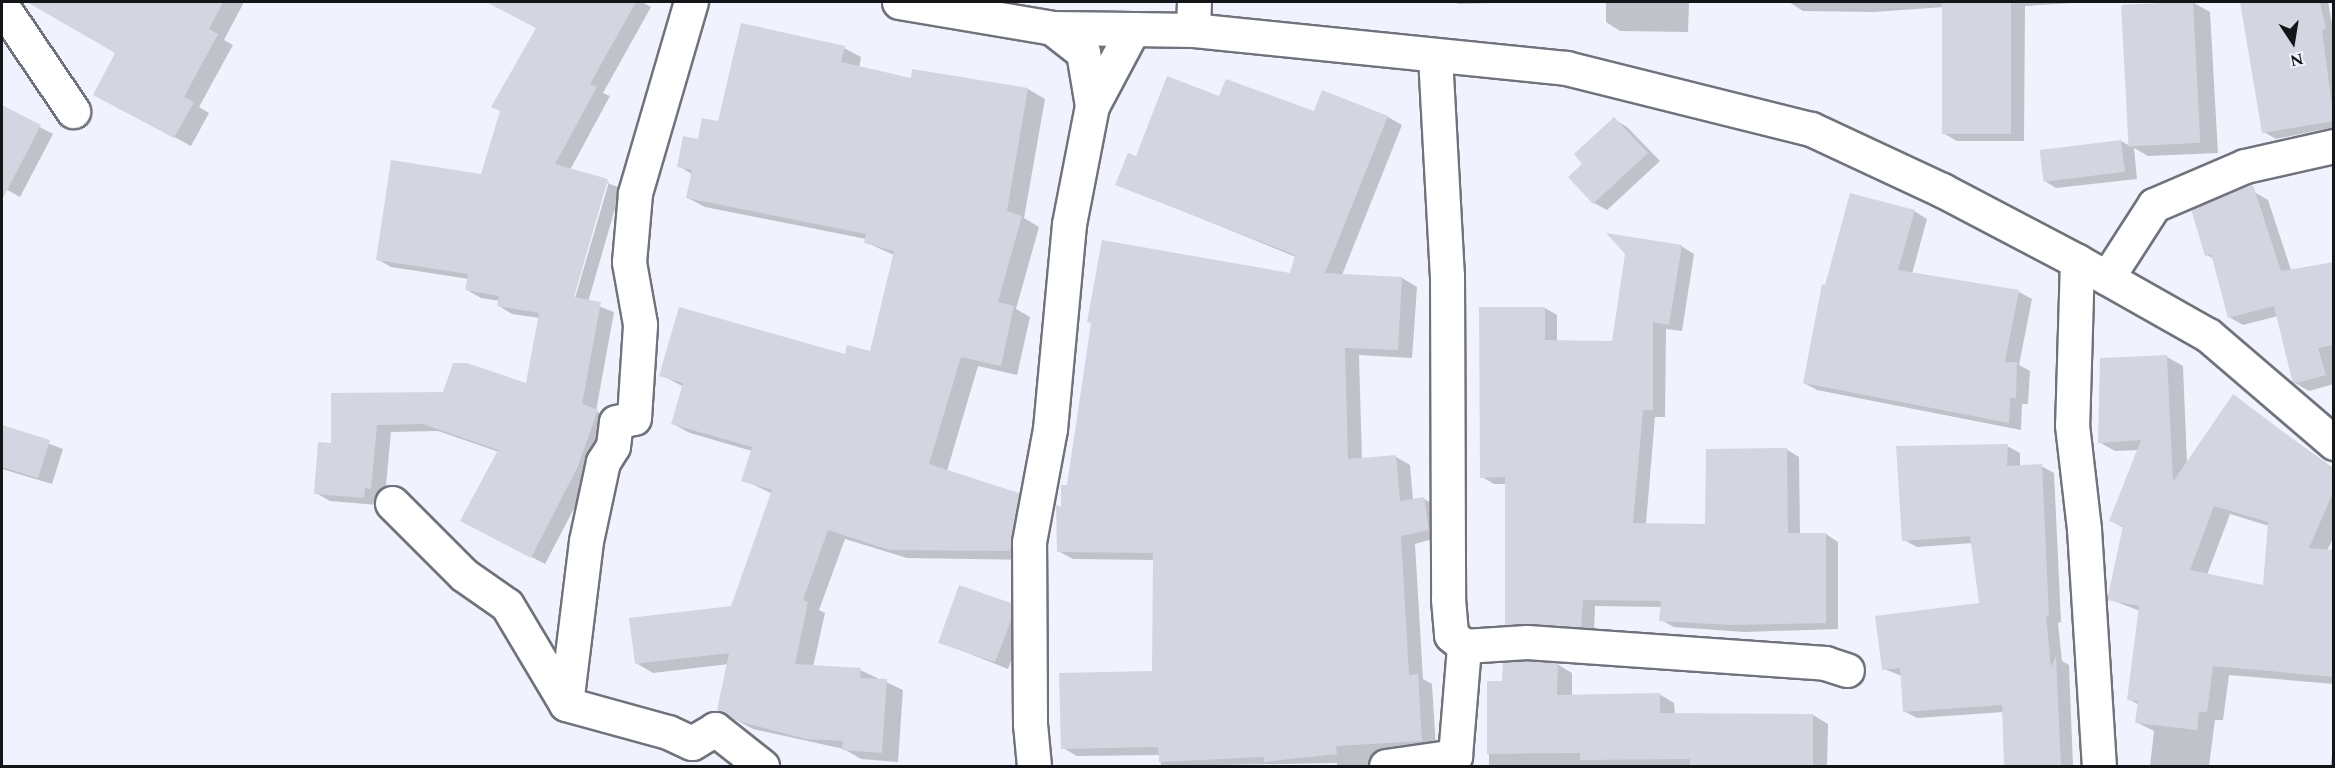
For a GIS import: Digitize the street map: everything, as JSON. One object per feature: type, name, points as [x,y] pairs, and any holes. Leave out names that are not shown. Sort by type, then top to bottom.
[{"type":"street","points":[[566,704],[586,541],[603,462],[613,446],[616,422],[634,418],[640,324],[628,262],[635,193],[691,2]]},
{"type":"street","points":[[899,2],[1052,28],[1133,29],[1194,16],[1435,57],[1566,68],[1811,129],[1942,190],[2077,261],[2208,335],[2334,443]]},
{"type":"street","points":[[2,6],[73,111]]},
{"type":"street","points":[[1052,28],[1083,52],[1092,106]]},
{"type":"street","points":[[1034,766],[1030,724],[1029,542],[1050,429],[1069,224],[1092,106],[1133,29]]},
{"type":"street","points":[[1435,57],[1447,275],[1448,600],[1451,635],[1464,646],[1527,642],[1825,663],[1847,670]]},
{"type":"street","points":[[2107,278],[2154,205],[2245,166],[2334,146]]},
{"type":"street","points":[[2077,261],[2072,425],[2084,529],[2099,766]]},
{"type":"street","points":[[392,503],[464,575],[507,605],[566,704],[668,732],[692,743],[715,729],[762,766]]},
{"type":"street","points":[[1386,766],[1455,756],[1464,646]]},
{"type":"building","points":[[27,2],[223,2],[209,29],[218,34],[184,97],[194,102],[174,138],[93,95],[115,53]]},
{"type":"building","points":[[486,2],[636,2],[590,84],[597,87],[555,164],[608,179],[574,297],[601,302],[582,404],[598,410],[578,466],[531,558],[460,521],[498,450],[423,424],[377,425],[371,489],[365,488],[364,498],[314,494],[318,442],[331,443],[331,393],[443,392],[453,363],[467,363],[526,383],[539,313],[497,306],[499,296],[465,290],[468,274],[376,260],[391,160],[481,174],[500,111],[491,107],[536,28]]},
{"type":"building","points":[[1942,2],[2011,2],[2011,134],[1942,134]]},
{"type":"building","points":[[2193,2],[2200,143],[2128,147],[2121,6]]},
{"type":"building","points":[[2240,2],[2320,2],[2326,29],[2322,30],[2334,121],[2262,133]]},
{"type":"building","points":[[741,23],[845,46],[841,62],[911,78],[912,69],[1028,88],[1007,211],[1022,216],[998,302],[1014,306],[1001,366],[961,357],[929,464],[1019,493],[1010,551],[889,550],[828,530],[803,600],[808,602],[795,664],[861,668],[860,678],[887,679],[882,753],[842,750],[843,741],[806,739],[734,720],[717,710],[729,653],[635,664],[629,618],[731,606],[772,490],[741,481],[752,447],[671,424],[683,383],[659,376],[679,307],[845,354],[847,345],[870,351],[894,251],[864,243],[866,234],[686,198],[692,170],[677,167],[683,136],[698,139],[702,118],[718,121]]},
{"type":"building","points":[[1167,76],[1219,96],[1226,79],[1314,111],[1322,90],[1388,116],[1325,273],[1402,277],[1398,350],[1345,348],[1348,459],[1396,455],[1400,501],[1424,497],[1429,530],[1401,536],[1409,675],[1418,674],[1422,741],[1336,746],[1337,754],[1264,762],[1264,757],[1159,762],[1158,747],[1061,749],[1059,673],[1152,671],[1153,553],[1057,552],[1056,505],[1061,507],[1061,485],[1067,485],[1091,323],[1087,322],[1102,240],[1290,273],[1295,255],[1115,185],[1128,153],[1136,156]]},
{"type":"building","points":[[2,105],[41,125],[2,200]]},
{"type":"building","points":[[1614,117],[1648,153],[1593,204],[1568,177],[1582,164],[1574,154]]},
{"type":"building","points":[[2121,140],[2125,172],[2044,182],[2040,150]]},
{"type":"building","points":[[2253,185],[2281,271],[2334,262],[2334,345],[2318,348],[2326,375],[2293,384],[2274,306],[2228,318],[2211,254],[2205,256],[2191,209]]},
{"type":"building","points":[[1850,193],[1915,210],[1898,270],[2019,290],[2005,362],[2017,362],[2016,398],[2010,398],[2009,423],[1803,383],[1822,284],[1825,285]]},
{"type":"building","points":[[1606,233],[1682,245],[1669,325],[1653,322],[1653,410],[1643,410],[1633,523],[1705,524],[1706,449],[1787,448],[1788,533],[1826,533],[1826,623],[1731,625],[1659,621],[1661,601],[1583,600],[1581,627],[1505,625],[1505,477],[1480,478],[1479,307],[1545,307],[1545,340],[1612,341],[1625,254]]},
{"type":"building","points":[[2167,355],[2173,482],[2233,394],[2334,470],[2334,490],[2309,548],[2334,550],[2334,677],[2213,666],[2207,712],[2199,712],[2197,730],[2135,723],[2138,701],[2127,700],[2139,606],[2107,600],[2123,526],[2109,521],[2141,440],[2098,443],[2100,358]],"holes":[[[2214,506],[2268,522],[2263,585],[2190,570]]]},
{"type":"building","points":[[2,425],[50,440],[38,478],[2,467]]},
{"type":"building","points":[[2008,444],[2007,466],[2042,464],[2049,616],[2046,616],[2051,668],[2056,656],[2061,766],[2004,766],[2002,705],[1903,712],[1900,668],[1882,670],[1875,616],[1979,603],[1970,536],[1902,541],[1896,446]]},
{"type":"building","points":[[959,585],[1011,603],[1011,620],[995,662],[938,643]]},
{"type":"building","points":[[1503,662],[1558,663],[1557,695],[1660,693],[1660,713],[1813,714],[1813,766],[1690,766],[1690,759],[1580,760],[1580,753],[1487,754],[1487,681],[1502,681]]}]
